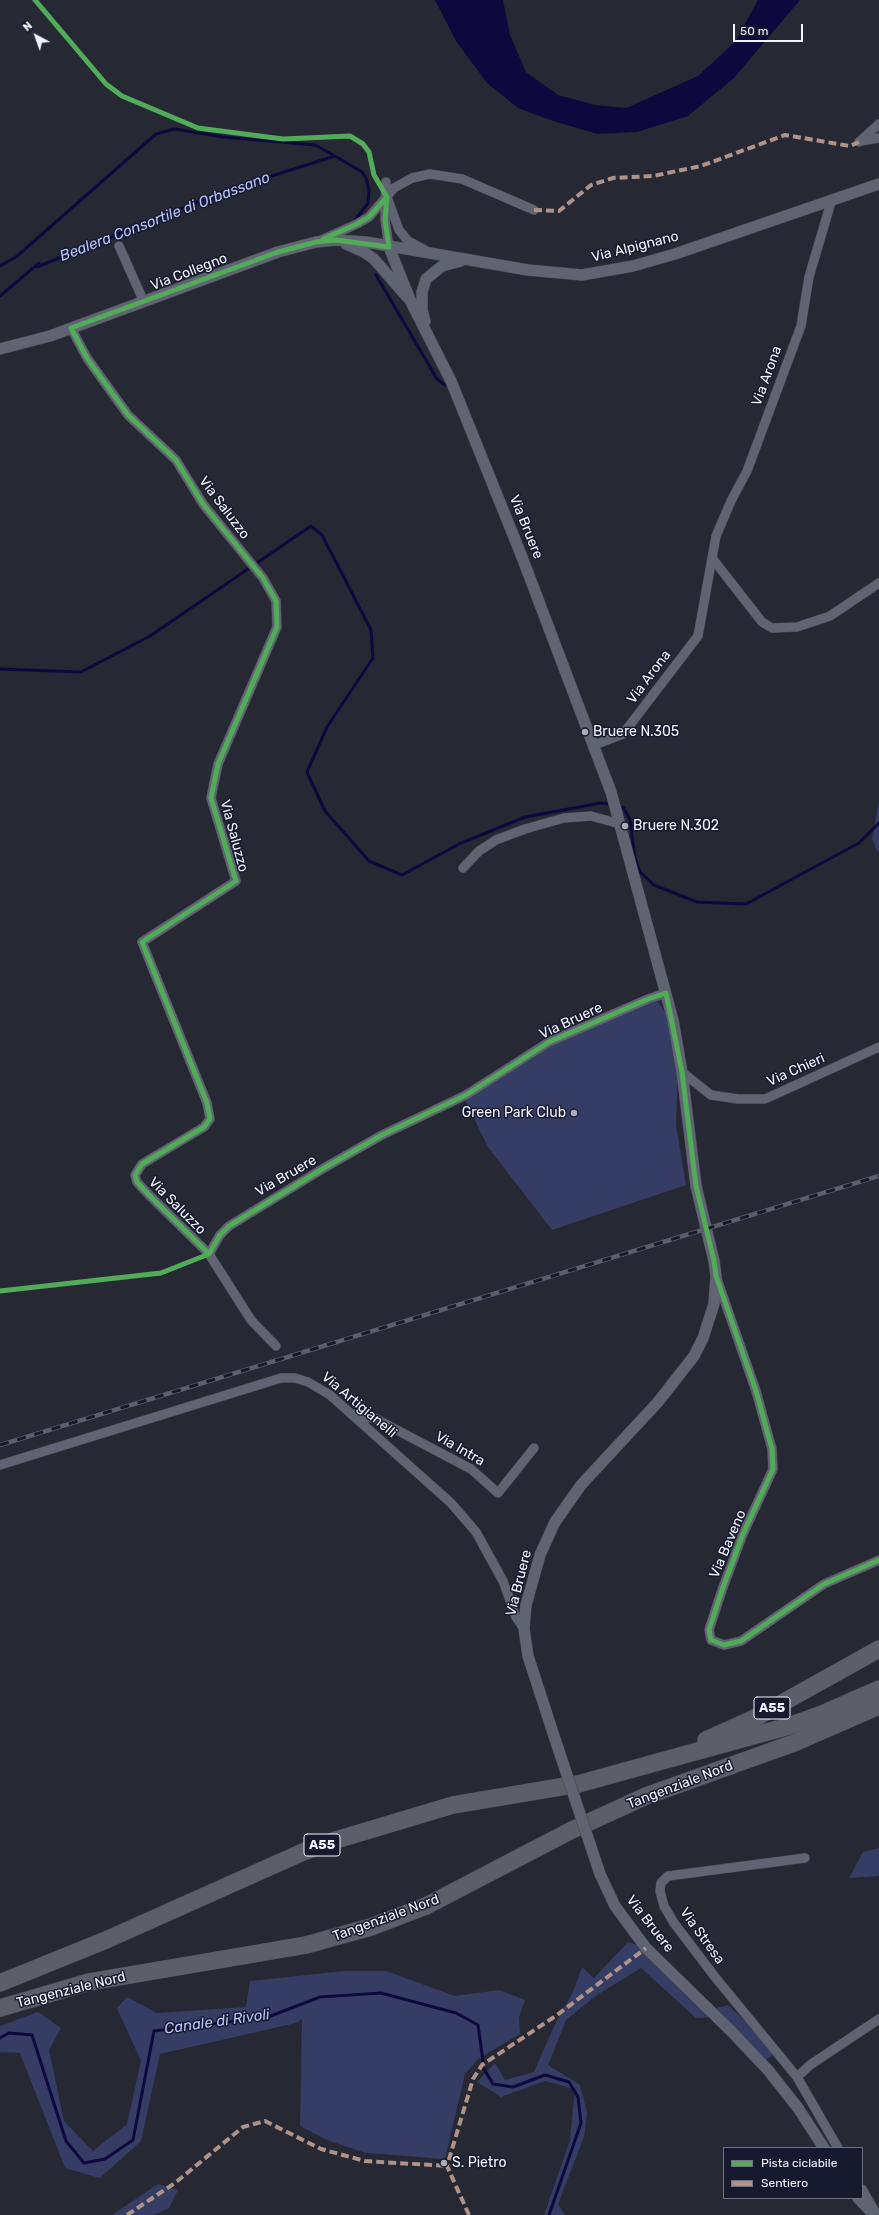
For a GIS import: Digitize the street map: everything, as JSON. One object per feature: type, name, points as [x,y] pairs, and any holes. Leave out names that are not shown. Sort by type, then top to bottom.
[{"type":"highway","name":"A55","points":[[662,1761],[757,1716],[879,1649]]},
{"type":"highway","name":"A55","points":[[662,1761],[789,1726],[822,1714],[879,1688]]},
{"type":"highway","points":[[794,1743],[879,1706]]},
{"type":"highway","points":[[794,1743],[836,1733],[879,1717]]},
{"type":"highway","name":"Tangenziale Nord","points":[[0,2008],[89,1982],[306,1945],[365,1929],[426,1906],[572,1830],[646,1796],[794,1743]]},
{"type":"highway","name":"Tangenziale Nord","points":[[0,1983],[94,1946],[303,1852],[336,1840],[453,1805],[578,1784],[662,1761]]},
{"type":"street","points":[[879,124],[859,142],[879,138]]},
{"type":"street","name":"Via Collegno","points":[[0,349],[71,328],[278,252],[316,242],[357,224],[369,217],[394,188],[412,178],[430,174],[462,179],[534,210]]},
{"type":"street","points":[[386,182],[387,197],[385,220],[389,247]]},
{"type":"street","name":"Via Alpignano","points":[[389,247],[528,270],[582,275],[632,266],[674,254],[832,198],[879,184]]},
{"type":"street","points":[[387,197],[399,230],[408,241],[432,254]]},
{"type":"street","name":"Via Arona","points":[[594,745],[623,734],[698,636],[716,536],[731,501],[747,471],[801,326],[809,277],[832,198]]},
{"type":"street","points":[[336,240],[364,252],[374,260],[411,302]]},
{"type":"street","name":"Via Collegno","points":[[316,242],[336,240],[389,247]]},
{"type":"street","points":[[119,246],[144,302]]},
{"type":"street","name":"Via Bruere","points":[[389,247],[411,302],[452,381],[611,792],[666,993],[682,1072],[696,1186],[714,1261],[716,1276],[715,1292],[710,1317],[694,1356],[658,1402],[581,1484],[555,1522],[540,1555],[526,1605],[524,1629],[528,1656],[600,1874],[615,1906],[646,1948],[732,2032],[768,2070],[798,2108],[823,2147]]},
{"type":"street","points":[[430,339],[422,310],[422,292],[426,279],[442,266],[454,261],[470,260]]},
{"type":"street","name":"Via Saluzzo","points":[[71,328],[87,358],[128,415],[176,460],[203,504],[254,566],[276,601],[277,627],[218,764],[211,798],[236,881],[142,942],[207,1103],[210,1119],[204,1127],[142,1164],[135,1175],[137,1182],[148,1194],[209,1254]]},
{"type":"street","points":[[712,558],[762,622],[772,628],[797,628],[830,616],[879,583]]},
{"type":"street","points":[[463,868],[479,851],[496,840],[525,829],[564,818],[591,816],[620,824]]},
{"type":"street","name":"Via Bruere","points":[[209,1254],[220,1235],[229,1226],[336,1161],[382,1135],[466,1095],[549,1042],[648,999],[666,993]]},
{"type":"street","name":"Via Chieri","points":[[682,1072],[711,1095],[738,1099],[765,1100],[879,1047]]},
{"type":"street","points":[[209,1254],[251,1320],[276,1346]]},
{"type":"street","name":"Via Baveno","points":[[716,1276],[756,1391],[772,1449],[773,1470],[743,1534],[722,1590],[709,1630],[711,1640],[724,1645],[741,1641],[824,1584],[879,1560]]},
{"type":"street","name":"Via Artigianelli","points":[[0,1465],[281,1378],[295,1378],[308,1382],[330,1395],[450,1503],[476,1532],[503,1581],[516,1617],[524,1629]]},
{"type":"street","name":"Via Intra","points":[[351,1414],[376,1419],[471,1469],[498,1493],[534,1448]]},
{"type":"street","name":"Via Stresa","points":[[805,1858],[668,1876],[661,1883],[660,1892],[664,1906],[674,1923],[715,1977],[797,2077],[837,2147]]},
{"type":"street","points":[[797,2077],[810,2065],[879,2019]]},
{"type":"street","points":[[863,2191],[877,2215]]},
{"type":"street","points":[[859,2199],[874,2215]]},
{"type":"shaded area","points":[[435,0],[503,0],[510,35],[526,72],[558,95],[595,105],[626,108],[698,76],[735,42],[758,0],[800,0],[734,78],[688,116],[637,132],[598,134],[553,121],[518,108],[487,83],[456,41]]},
{"type":"shaded area","points":[[879,801],[879,851],[878,852],[872,839]]},
{"type":"shaded area","name":"Green Park Club","points":[[656,999],[679,1032],[676,1125],[686,1185],[552,1230],[488,1147],[465,1100],[554,1044]]},
{"type":"shaded area","points":[[879,1848],[879,1876],[849,1878],[863,1852]]},
{"type":"shaded area","points":[[628,1942],[646,1948],[709,2010],[728,2005],[777,2052],[761,2063],[716,2017],[696,2018],[641,1968],[597,1995],[566,2020],[548,2065],[580,2085],[587,2113],[584,2137],[558,2204],[565,2215],[544,2215],[570,2140],[575,2089],[545,2081],[501,2097],[477,2082],[495,2063],[505,2080],[534,2072],[555,2024],[573,1992],[582,1967],[594,1978]]},
{"type":"shaded area","points":[[344,1971],[386,1971],[455,1996],[499,1990],[525,2000],[519,2017],[520,2034],[478,2059],[465,2074],[445,2159],[366,2153],[327,2140],[300,2126],[302,2019],[296,2023],[160,2054],[141,2141],[100,2178],[65,2168],[20,2053],[0,2052],[0,2026],[38,2012],[61,2028],[49,2050],[64,2121],[93,2151],[127,2124],[141,2061],[117,2008],[127,1997],[157,2013],[246,2007],[250,1981]]},
{"type":"shaded area","points":[[158,2184],[178,2190],[169,2208],[154,2215],[112,2215]]},
{"type":"waterway","points":[[0,266],[16,257],[156,134],[175,129],[223,137],[315,145],[335,156]]},
{"type":"waterway","name":"Bealera Consortile di Orbassano","points":[[0,296],[39,263],[37,267],[227,190],[335,156],[362,172],[366,178],[369,190],[368,203],[356,219]]},
{"type":"waterway","name":"Bealera Consortile di Orbassano","points":[[376,275],[437,379],[445,385]]},
{"type":"waterway","points":[[0,669],[81,672],[150,636],[311,526],[322,535],[371,630],[373,658],[327,727],[307,772],[325,811],[369,861],[402,875],[459,844],[525,817],[601,803],[609,804]]},
{"type":"waterway","points":[[623,807],[630,820],[635,858],[640,872],[654,885],[697,902],[746,904],[859,843],[879,823]]},
{"type":"waterway","name":"Canale di Rivoli","points":[[0,2038],[9,2033],[32,2035],[66,2141],[84,2163],[105,2159],[133,2140],[154,2031],[268,2017],[320,1997],[381,1993],[456,2013],[478,2025],[483,2061]]},
{"type":"waterway","name":"Canale di Rivoli","points":[[484,2069],[493,2084],[513,2087],[545,2075],[569,2082],[578,2097],[581,2123],[549,2215]]},
{"type":"railway","points":[[0,1445],[879,1176]]},
{"type":"marked path","points":[[534,210],[559,211],[591,185],[613,178],[653,176],[701,166],[785,135],[850,146],[859,142]]},
{"type":"marked path","points":[[469,2215],[447,2166],[473,2079],[482,2065],[557,2015],[646,1948]]},
{"type":"marked path","points":[[127,2215],[175,2183],[243,2127],[265,2121],[321,2149],[365,2161],[447,2166]]},
{"type":"cycle path","points":[[35,0],[106,84],[122,96],[198,128],[283,139],[350,136],[363,144],[369,152],[374,175],[387,197]]},
{"type":"cycle path","points":[[323,239],[369,217],[387,197]]},
{"type":"cycle path","points":[[209,1254],[148,1194],[137,1182],[135,1175],[142,1164],[204,1127],[210,1119],[207,1103],[142,942],[236,881],[211,798],[218,764],[277,627],[276,601],[263,578],[203,504],[176,460],[128,415],[87,358],[71,328],[278,252],[316,242],[336,240],[389,247],[385,220],[387,197]]},
{"type":"cycle path","points":[[209,1254],[220,1235],[229,1226],[324,1168],[382,1135],[466,1095],[549,1042],[648,999],[666,993],[682,1072],[696,1186],[714,1261],[716,1276],[756,1391],[772,1449],[773,1469],[743,1534],[722,1590],[709,1630],[711,1640],[724,1645],[741,1641],[824,1584],[879,1560]]},
{"type":"cycle path","points":[[0,1291],[161,1273],[209,1254]]},
{"type":"place","name":"Bruere N.305","points":[[585,732]]},
{"type":"place","name":"Bruere N.302","points":[[625,826]]},
{"type":"place","name":"Green Park Club","points":[[574,1113]]},
{"type":"place","name":"S. Pietro","points":[[444,2163]]}]
